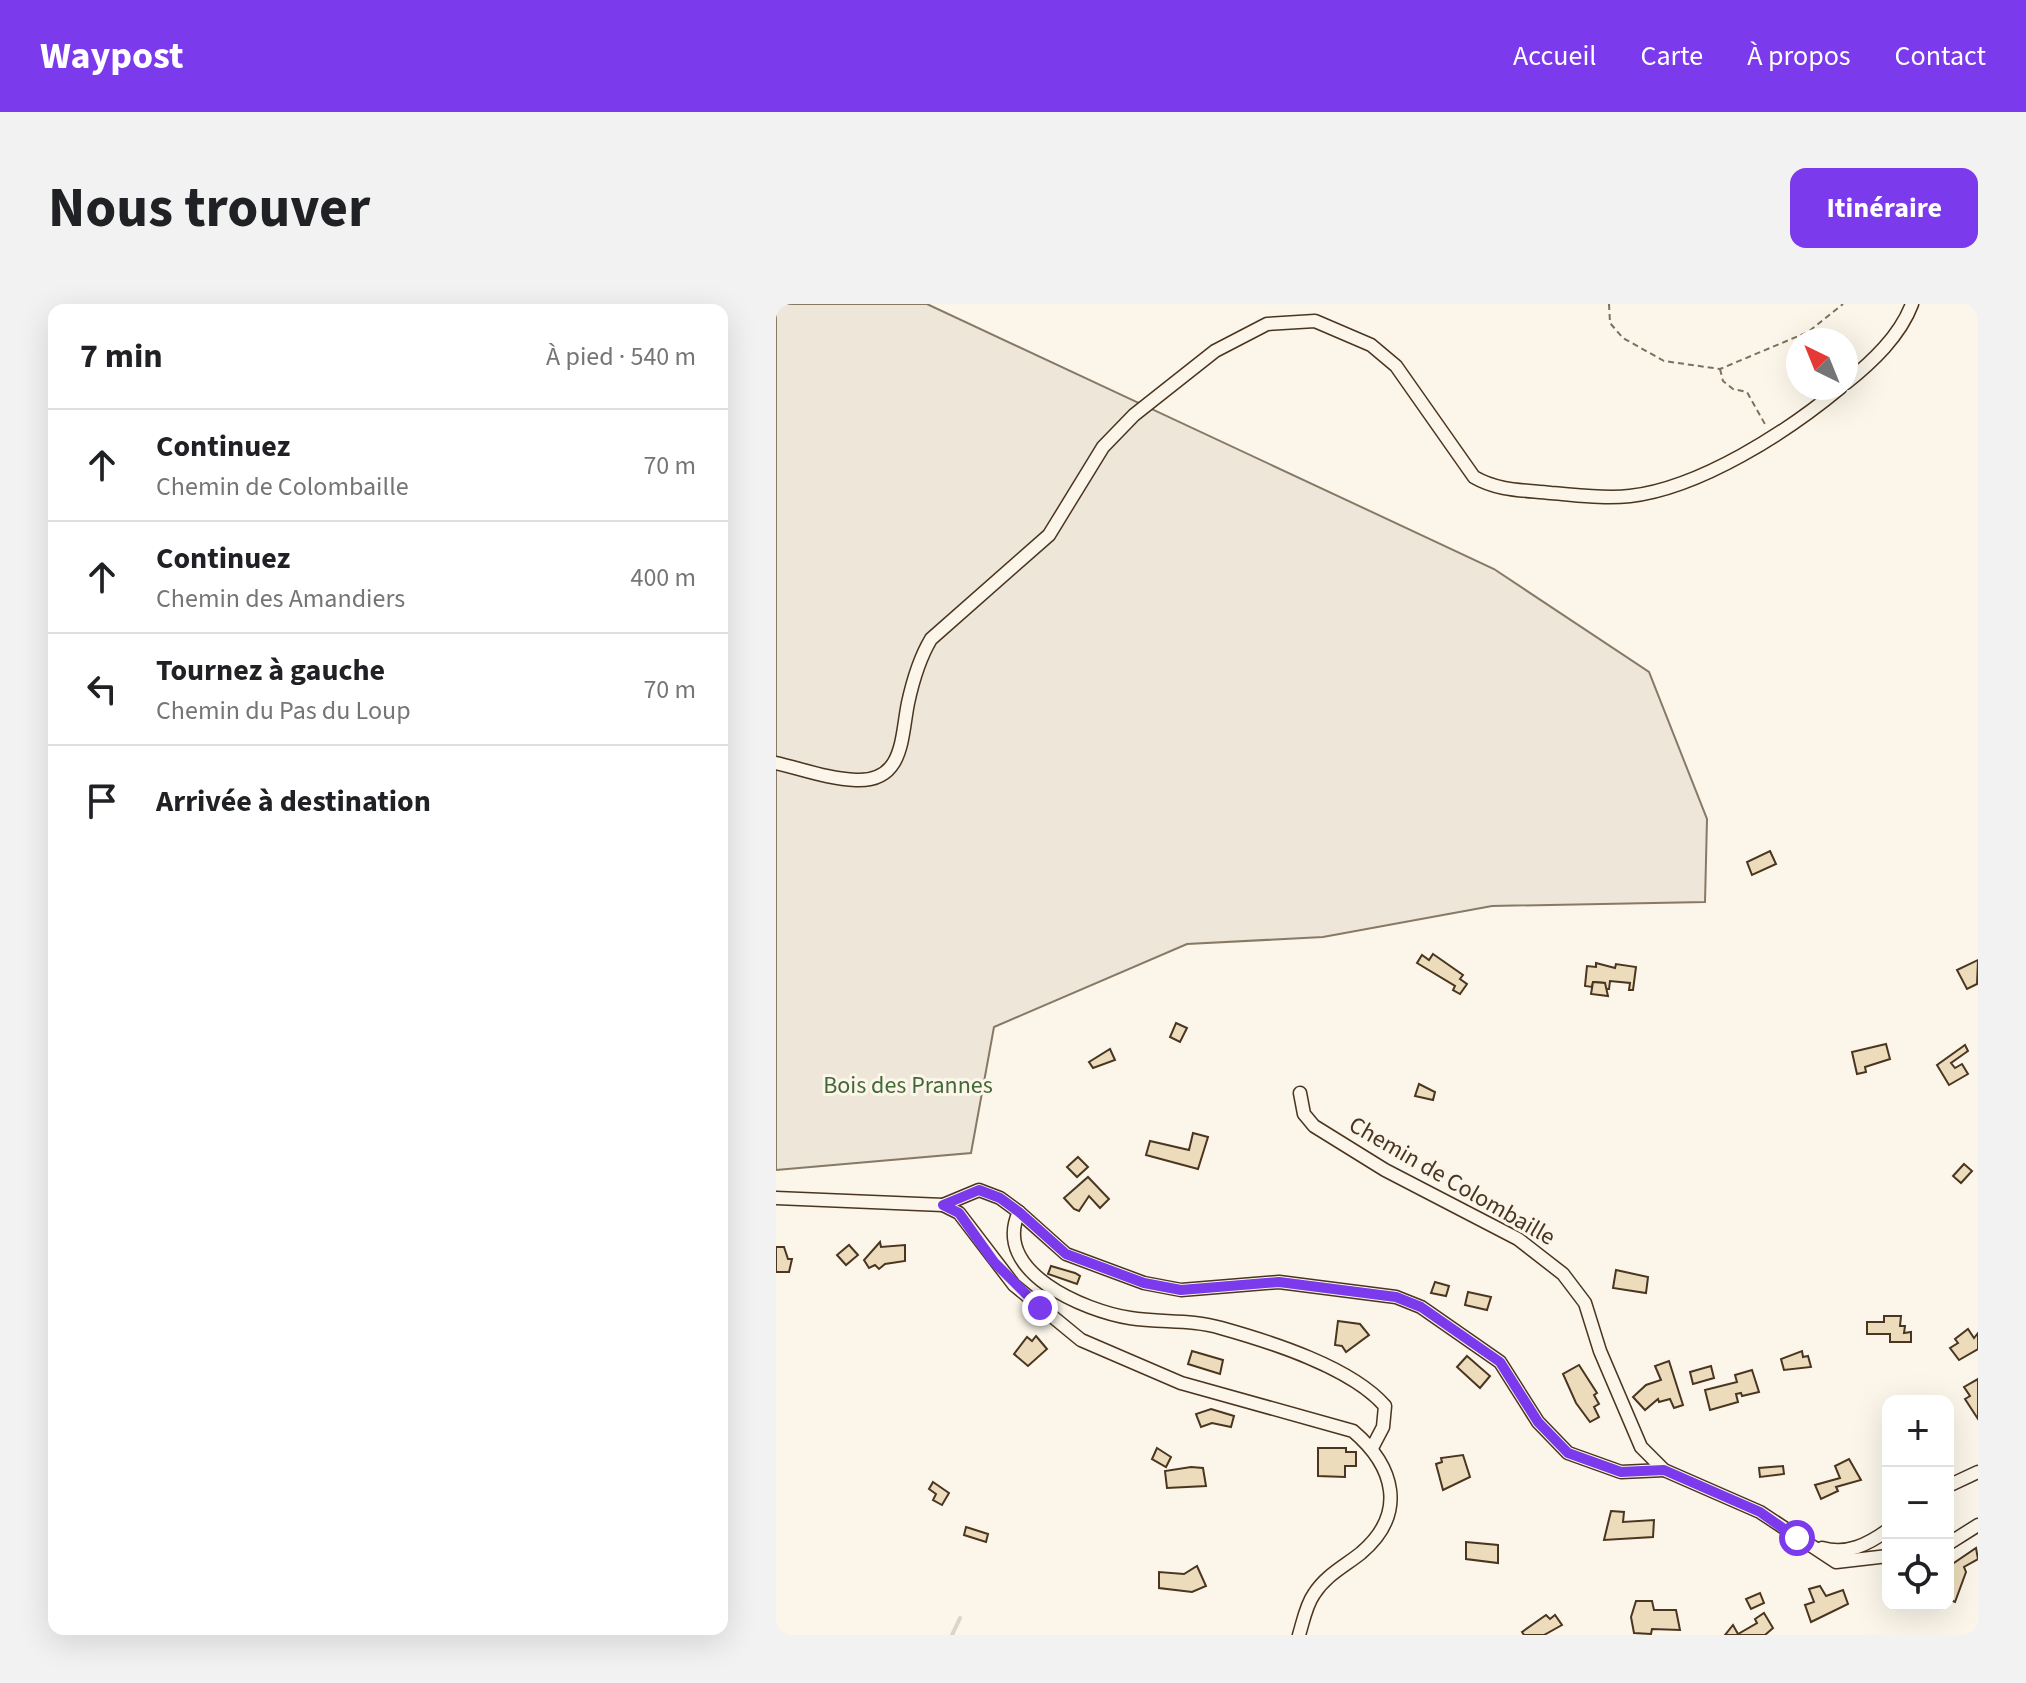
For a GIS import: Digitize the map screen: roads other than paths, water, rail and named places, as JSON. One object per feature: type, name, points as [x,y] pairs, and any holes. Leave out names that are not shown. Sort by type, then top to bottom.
[{"type":"street","points":[[1858,372],[1886,345],[1907,318],[1912,304]]},
{"type":"street","points":[[776,763],[859,780],[877,777],[890,770],[901,753],[919,658],[931,639],[1049,535],[1103,447],[1134,415],[1215,351],[1267,324],[1315,321],[1371,345],[1396,366],[1457,458],[1474,477],[1490,486],[1604,497],[1630,496],[1687,479],[1777,433],[1823,400]]},
{"type":"street","name":"Chemin de Colombaille","points":[[1300,1093],[1304,1114],[1314,1126],[1385,1170],[1518,1239],[1563,1274],[1585,1303],[1600,1351],[1641,1447],[1664,1470],[1760,1512],[1836,1562],[1882,1557]]},
{"type":"street","points":[[943,1205],[979,1190],[1000,1198],[1066,1254],[1144,1283],[1181,1290],[1279,1282],[1396,1297],[1421,1307],[1500,1362],[1538,1422],[1568,1453],[1621,1472],[1664,1470]]},
{"type":"street","points":[[776,1198],[943,1205],[959,1213],[1014,1285],[1081,1340],[1181,1383],[1353,1431],[1372,1448],[1392,1487],[1387,1513],[1379,1533],[1362,1552],[1324,1581],[1312,1596],[1299,1635]]},
{"type":"street","points":[[1019,1212],[1013,1231],[1019,1254],[1050,1290],[1129,1318],[1163,1319],[1218,1327],[1330,1368],[1385,1406],[1383,1427],[1372,1448]]},
{"type":"street","points":[[1954,1483],[1978,1472]]},
{"type":"street","points":[[1954,1540],[1978,1525]]},
{"type":"street","points":[[1807,1544],[1837,1552],[1868,1544],[1882,1534]]},
{"type":"waterway","points":[[952,1635],[960,1618]]},
{"type":"park label","name":"Bois des Prannes","points":[[908,1085]]}]
